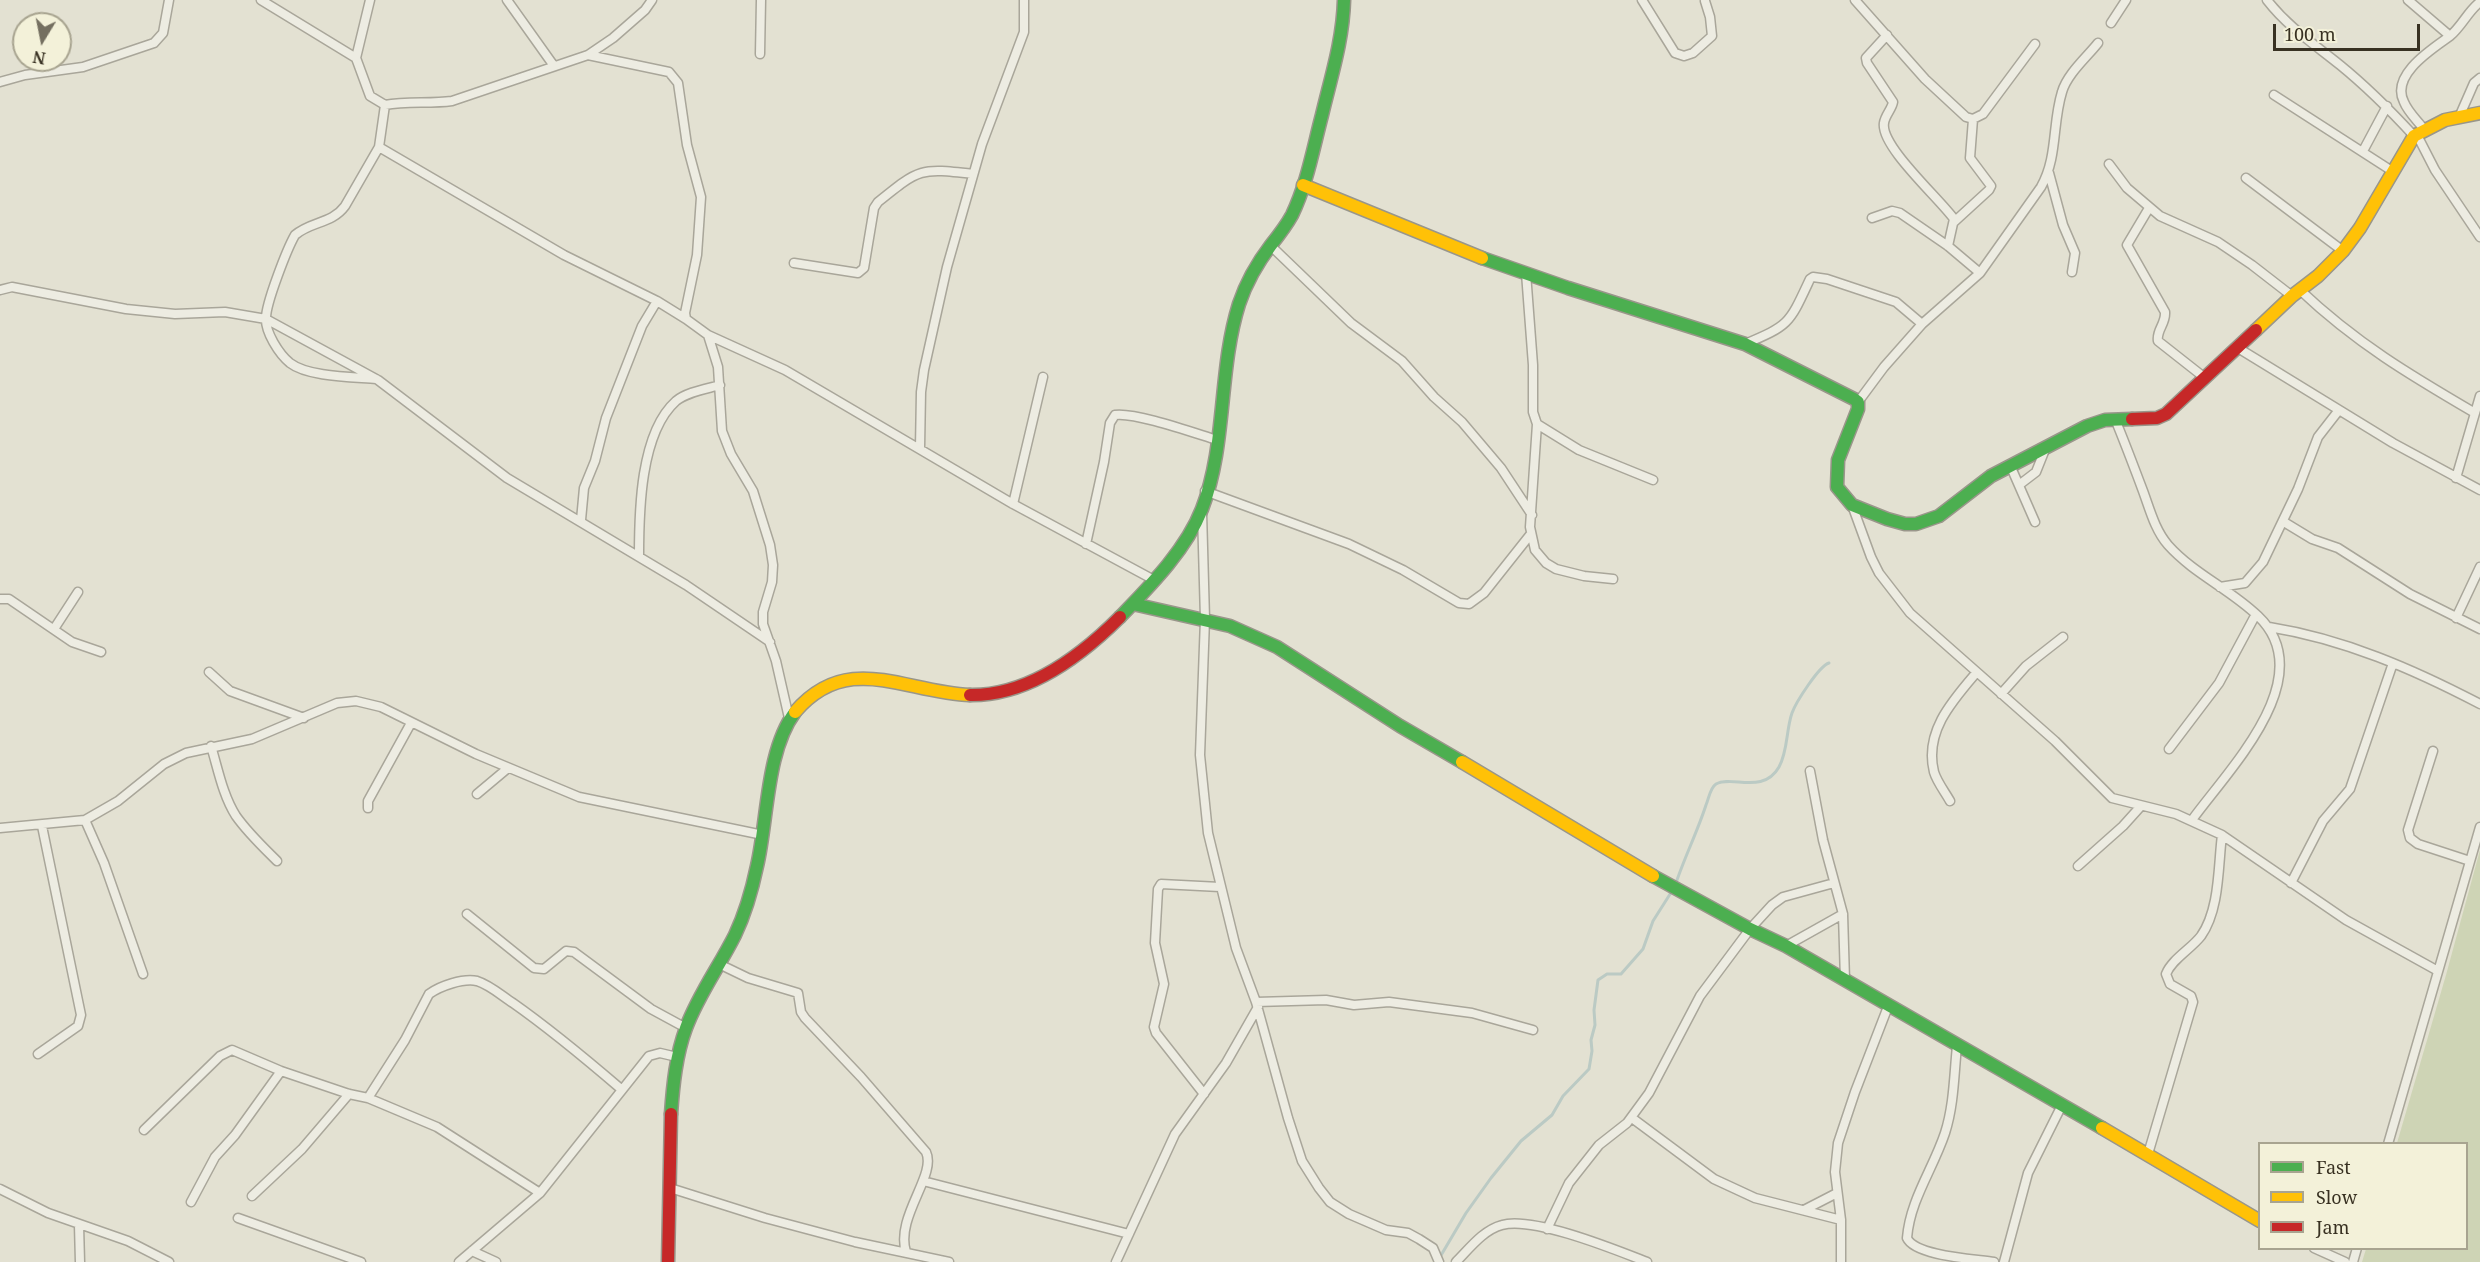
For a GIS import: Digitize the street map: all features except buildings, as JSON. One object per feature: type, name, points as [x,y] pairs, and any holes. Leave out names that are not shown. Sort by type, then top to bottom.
[{"type":"street","points":[[0,82],[25,75],[83,67],[154,43],[163,33],[169,0]]},
{"type":"street","points":[[261,0],[357,58]]},
{"type":"street","points":[[370,0],[357,58],[370,96],[385,105],[452,101],[588,55],[613,38],[645,10],[652,0]]},
{"type":"street","points":[[507,0],[554,66]]},
{"type":"street","points":[[760,0],[760,54]]},
{"type":"street","points":[[920,448],[921,392],[924,370],[947,267],[982,144],[1024,32],[1024,0]]},
{"type":"street","points":[[1344,0],[1337,54],[1303,185],[1285,228],[1271,246],[1244,292],[1222,383],[1217,440],[1202,509],[1205,619],[1200,755],[1208,833],[1220,887],[1236,948],[1257,1004],[1302,1161],[1330,1202],[1349,1214],[1386,1230],[1408,1233],[1419,1239],[1432,1248],[1438,1262]]},
{"type":"street","points":[[1642,0],[1675,53],[1684,56],[1693,53],[1712,36],[1705,1]]},
{"type":"street","points":[[1855,0],[1925,79],[1966,117],[1973,119],[1983,114],[2035,44]]},
{"type":"street","points":[[2111,24],[2126,0]]},
{"type":"street","points":[[2267,0],[2292,29],[2340,65],[2418,133]]},
{"type":"street","points":[[2408,0],[2450,36]]},
{"type":"street","points":[[2480,2],[2465,22],[2450,36],[2436,44],[2404,77],[2401,94],[2441,179],[2480,237]]},
{"type":"street","points":[[1887,35],[1866,58],[1893,102],[1884,123],[1884,130],[1899,157],[1950,214],[1954,222]]},
{"type":"street","points":[[2072,272],[2075,253],[2061,219],[2049,173],[2063,89],[2098,43]]},
{"type":"street","points":[[588,55],[669,72],[678,83],[687,145],[701,197],[697,255],[685,313],[687,319]]},
{"type":"street","points":[[2460,115],[2474,83],[2480,78]]},
{"type":"street","points":[[2274,95],[2392,171]]},
{"type":"street","points":[[378,380],[336,376],[306,370],[290,363],[270,336],[266,319],[295,235],[303,227],[328,220],[339,214],[379,147],[385,105]]},
{"type":"street","points":[[2363,151],[2387,106]]},
{"type":"street","points":[[1852,505],[1887,519],[1905,524],[1916,524],[1939,516],[1991,476],[2087,426],[2115,419],[2162,417],[2343,251],[2360,228],[2392,171],[2418,133],[2460,115],[2480,113]]},
{"type":"street","points":[[1948,246],[1954,222],[1991,186],[1970,159],[1973,119]]},
{"type":"street","points":[[379,147],[564,255],[657,302],[687,319],[708,335],[785,370],[1013,504],[1154,580]]},
{"type":"street","points":[[2109,164],[2127,188],[2170,222],[2218,242],[2325,313],[2378,355],[2475,413]]},
{"type":"street","points":[[794,263],[858,273],[864,268],[874,208],[878,202],[913,175],[924,170],[973,174]]},
{"type":"street","points":[[2049,173],[1980,273],[1922,324],[1884,367],[1858,402],[1858,409],[1838,460],[1836,478],[1838,487],[1852,505],[1871,557],[1892,592],[1910,614],[2055,741],[2105,792],[2120,802],[2192,820],[2222,835],[2346,920],[2438,971]]},
{"type":"street","points":[[2246,178],[2343,251]]},
{"type":"street","points":[[1303,185],[1385,221],[1526,273],[1745,344],[1858,402]]},
{"type":"street","points":[[2149,207],[2127,245],[2165,312],[2166,318],[2157,336],[2158,341],[2205,378]]},
{"type":"street","points":[[1872,218],[1892,212],[1900,213],[1948,246],[1980,273]]},
{"type":"street","points":[[1271,246],[1352,323],[1402,361],[1434,397],[1462,422],[1501,468],[1532,515]]},
{"type":"street","points":[[1526,273],[1533,365],[1533,412],[1537,424],[1530,535],[1535,550],[1546,563],[1556,569],[1584,576],[1613,579]]},
{"type":"street","points":[[1745,344],[1781,328],[1789,321],[1809,279],[1813,277],[1827,279],[1896,302],[1922,324]]},
{"type":"street","points":[[0,290],[12,287],[126,309],[175,314],[225,312],[266,319],[378,380],[507,478],[581,520],[686,585],[770,642]]},
{"type":"street","points":[[581,520],[584,489],[595,461],[606,418],[642,326],[657,302]]},
{"type":"street","points":[[708,335],[718,367],[722,431],[731,454],[753,491],[770,545],[772,582],[763,624],[776,661],[789,718]]},
{"type":"street","points":[[2238,348],[2393,443],[2480,490]]},
{"type":"street","points":[[1013,504],[1043,377]]},
{"type":"street","points":[[639,556],[642,489],[652,440],[667,411],[678,399],[720,385]]},
{"type":"street","points":[[2456,478],[2480,396]]},
{"type":"street","points":[[2220,587],[2245,583],[2254,575],[2284,522],[2318,437],[2339,410]]},
{"type":"street","points":[[1086,544],[1110,423],[1115,415],[1122,414],[1217,440]]},
{"type":"street","points":[[2115,419],[2157,528],[2168,545],[2204,577],[2256,614],[2269,627],[2277,640],[2280,654],[2271,704],[2261,727],[2192,820]]},
{"type":"street","points":[[1537,424],[1579,450],[1653,480]]},
{"type":"street","points":[[2019,485],[2036,472],[2046,447]]},
{"type":"street","points":[[2010,465],[2035,522]]},
{"type":"street","points":[[1205,491],[1349,544],[1403,570],[1459,603],[1469,604],[1485,593],[1530,535]]},
{"type":"street","points":[[668,1262],[671,1114],[677,1057],[686,1028],[702,992],[737,931],[758,867],[776,765],[785,725],[789,718],[804,700],[824,687],[858,676],[884,678],[963,696],[994,694],[1011,690],[1063,664],[1099,637],[1133,604],[1190,531],[1202,509]]},
{"type":"street","points":[[2284,522],[2312,539],[2338,548],[2410,594],[2480,629]]},
{"type":"street","points":[[2456,618],[2480,567]]},
{"type":"street","points":[[54,630],[78,592]]},
{"type":"street","points":[[0,599],[9,599],[17,603],[72,642],[101,652]]},
{"type":"street","points":[[1133,604],[1230,626],[1277,647],[1400,726],[1577,829],[1637,867],[1889,1004],[1957,1046],[2148,1154],[2258,1220]]},
{"type":"street","points":[[2169,749],[2219,683],[2256,614]]},
{"type":"street","points":[[2269,627],[2306,633],[2344,644],[2393,663],[2480,704]]},
{"type":"street","points":[[2001,694],[2026,666],[2063,637]]},
{"type":"street","points":[[2291,883],[2323,821],[2350,789],[2393,663]]},
{"type":"street","points":[[209,672],[230,691],[304,718]]},
{"type":"street","points":[[1950,801],[1935,774],[1932,758],[1935,739],[1940,721],[1948,706],[1976,674]]},
{"type":"street","points":[[0,828],[42,826],[85,820],[118,801],[164,764],[186,753],[252,739],[337,703],[356,701],[381,708],[508,768],[579,797],[763,835]]},
{"type":"street","points":[[368,808],[368,801],[411,723]]},
{"type":"street","points":[[211,746],[227,798],[235,815],[248,832],[277,861]]},
{"type":"street","points":[[2433,751],[2409,830],[2410,837],[2418,843],[2470,861]]},
{"type":"street","points":[[477,794],[508,768]]},
{"type":"street","points":[[1810,771],[1815,804],[1843,914],[1845,980]]},
{"type":"street","points":[[2078,866],[2123,826],[2141,806]]},
{"type":"street","points":[[85,820],[104,863],[143,974]]},
{"type":"street","points":[[38,1054],[78,1026],[81,1015],[42,826]]},
{"type":"street","points":[[2388,1142],[2480,827]]},
{"type":"street","points":[[2148,1154],[2193,1002],[2191,996],[2170,984],[2166,974],[2201,936],[2206,926],[2213,907],[2222,835]]},
{"type":"street","points":[[1546,1229],[1575,1175],[1599,1145],[1632,1118],[1649,1093],[1700,996],[1750,929],[1772,904],[1784,897],[1834,883]]},
{"type":"street","points":[[1204,1094],[1156,1033],[1154,1026],[1164,984],[1155,943],[1155,920],[1158,889],[1161,884],[1220,887]]},
{"type":"street","points":[[467,914],[534,968],[544,969],[566,951],[574,952],[651,1009],[686,1028]]},
{"type":"street","points":[[1786,946],[1843,914]]},
{"type":"street","points":[[719,964],[748,978],[798,993],[800,1007],[805,1018],[861,1077],[926,1152],[928,1161],[923,1181],[903,1233],[906,1252]]},
{"type":"street","points":[[368,1098],[405,1040],[429,994],[435,989],[464,981],[476,981],[488,986],[529,1014],[621,1089]]},
{"type":"street","points":[[1257,1004],[1326,1000],[1354,1005],[1389,1002],[1472,1012],[1533,1030]]},
{"type":"street","points":[[1116,1262],[1175,1134],[1226,1063],[1257,1004]]},
{"type":"street","points":[[1841,1262],[1841,1220],[1835,1172],[1838,1143],[1889,1004]]},
{"type":"street","points":[[1957,1046],[1952,1103],[1945,1131],[1914,1205],[1907,1238],[1909,1244],[1936,1258],[1994,1262]]},
{"type":"street","points":[[144,1130],[220,1056],[232,1050],[281,1071],[349,1094],[368,1098],[437,1127],[540,1193]]},
{"type":"street","points":[[459,1262],[540,1193],[649,1056],[660,1053],[677,1057]]},
{"type":"street","points":[[190,1202],[215,1157],[235,1135],[281,1071]]},
{"type":"street","points":[[252,1197],[302,1149],[349,1094]]},
{"type":"street","points":[[2004,1262],[2028,1173],[2062,1105]]},
{"type":"street","points":[[1632,1118],[1714,1179],[1755,1198],[1841,1220]]},
{"type":"street","points":[[923,1181],[1129,1234]]},
{"type":"street","points":[[670,1188],[843,1239],[949,1262]]},
{"type":"street","points":[[0,1189],[48,1213],[128,1241],[169,1262]]},
{"type":"street","points":[[1804,1210],[1837,1193]]},
{"type":"street","points":[[238,1218],[361,1262]]},
{"type":"street","points":[[1456,1262],[1490,1230],[1502,1224],[1521,1223],[1647,1262]]},
{"type":"street","points":[[79,1225],[80,1262]]},
{"type":"street","points":[[2318,1250],[2345,1262]]},
{"type":"street","points":[[472,1251],[496,1262]]},
{"type":"green space","points":[[2480,850],[2480,1262],[2362,1262],[2366,1250],[2468,1250],[2468,1142],[2397,1142]]},
{"type":"waterway","points":[[1675,886],[1712,788],[1723,782],[1756,782],[1772,775],[1782,761],[1794,708],[1814,677],[1829,663]]},
{"type":"waterway","points":[[1440,1257],[1466,1213],[1491,1178],[1521,1141],[1552,1115],[1563,1096],[1589,1069],[1598,980],[1607,974],[1621,974],[1643,949],[1653,921],[1672,891]]},
{"type":"traffic: fast","points":[[1120,617],[1177,553],[1202,509],[1215,459],[1232,329],[1245,288],[1266,252],[1285,227],[1302,191],[1336,58],[1344,0]]},
{"type":"traffic: fast","points":[[1482,258],[1745,344],[1854,399],[1858,402],[1858,409],[1838,460],[1837,487],[1852,505],[1905,524],[1916,524],[1939,516],[1991,476],[2087,426],[2105,420],[2132,419]]},
{"type":"traffic: fast","points":[[1133,604],[1230,626],[1277,647],[1400,726],[1462,762]]},
{"type":"traffic: fast","points":[[671,1114],[676,1070],[683,1038],[696,1004],[735,935],[745,910],[761,847],[773,765],[785,728],[795,712]]},
{"type":"traffic: fast","points":[[1653,876],[1786,946],[2102,1128]]},
{"type":"traffic: slow","points":[[2256,330],[2343,251],[2360,228],[2414,136],[2445,120],[2480,113]]},
{"type":"traffic: slow","points":[[1303,185],[1482,258]]},
{"type":"traffic: slow","points":[[795,712],[815,693],[836,683],[857,679],[900,683],[946,693],[970,695]]},
{"type":"traffic: slow","points":[[1462,762],[1653,876]]},
{"type":"traffic: slow","points":[[2102,1128],[2258,1220]]},
{"type":"traffic: jam","points":[[2132,419],[2157,418],[2166,414],[2256,330]]},
{"type":"traffic: jam","points":[[970,695],[991,694],[1033,681],[1071,659],[1120,617]]},
{"type":"traffic: jam","points":[[668,1262],[671,1114]]}]
